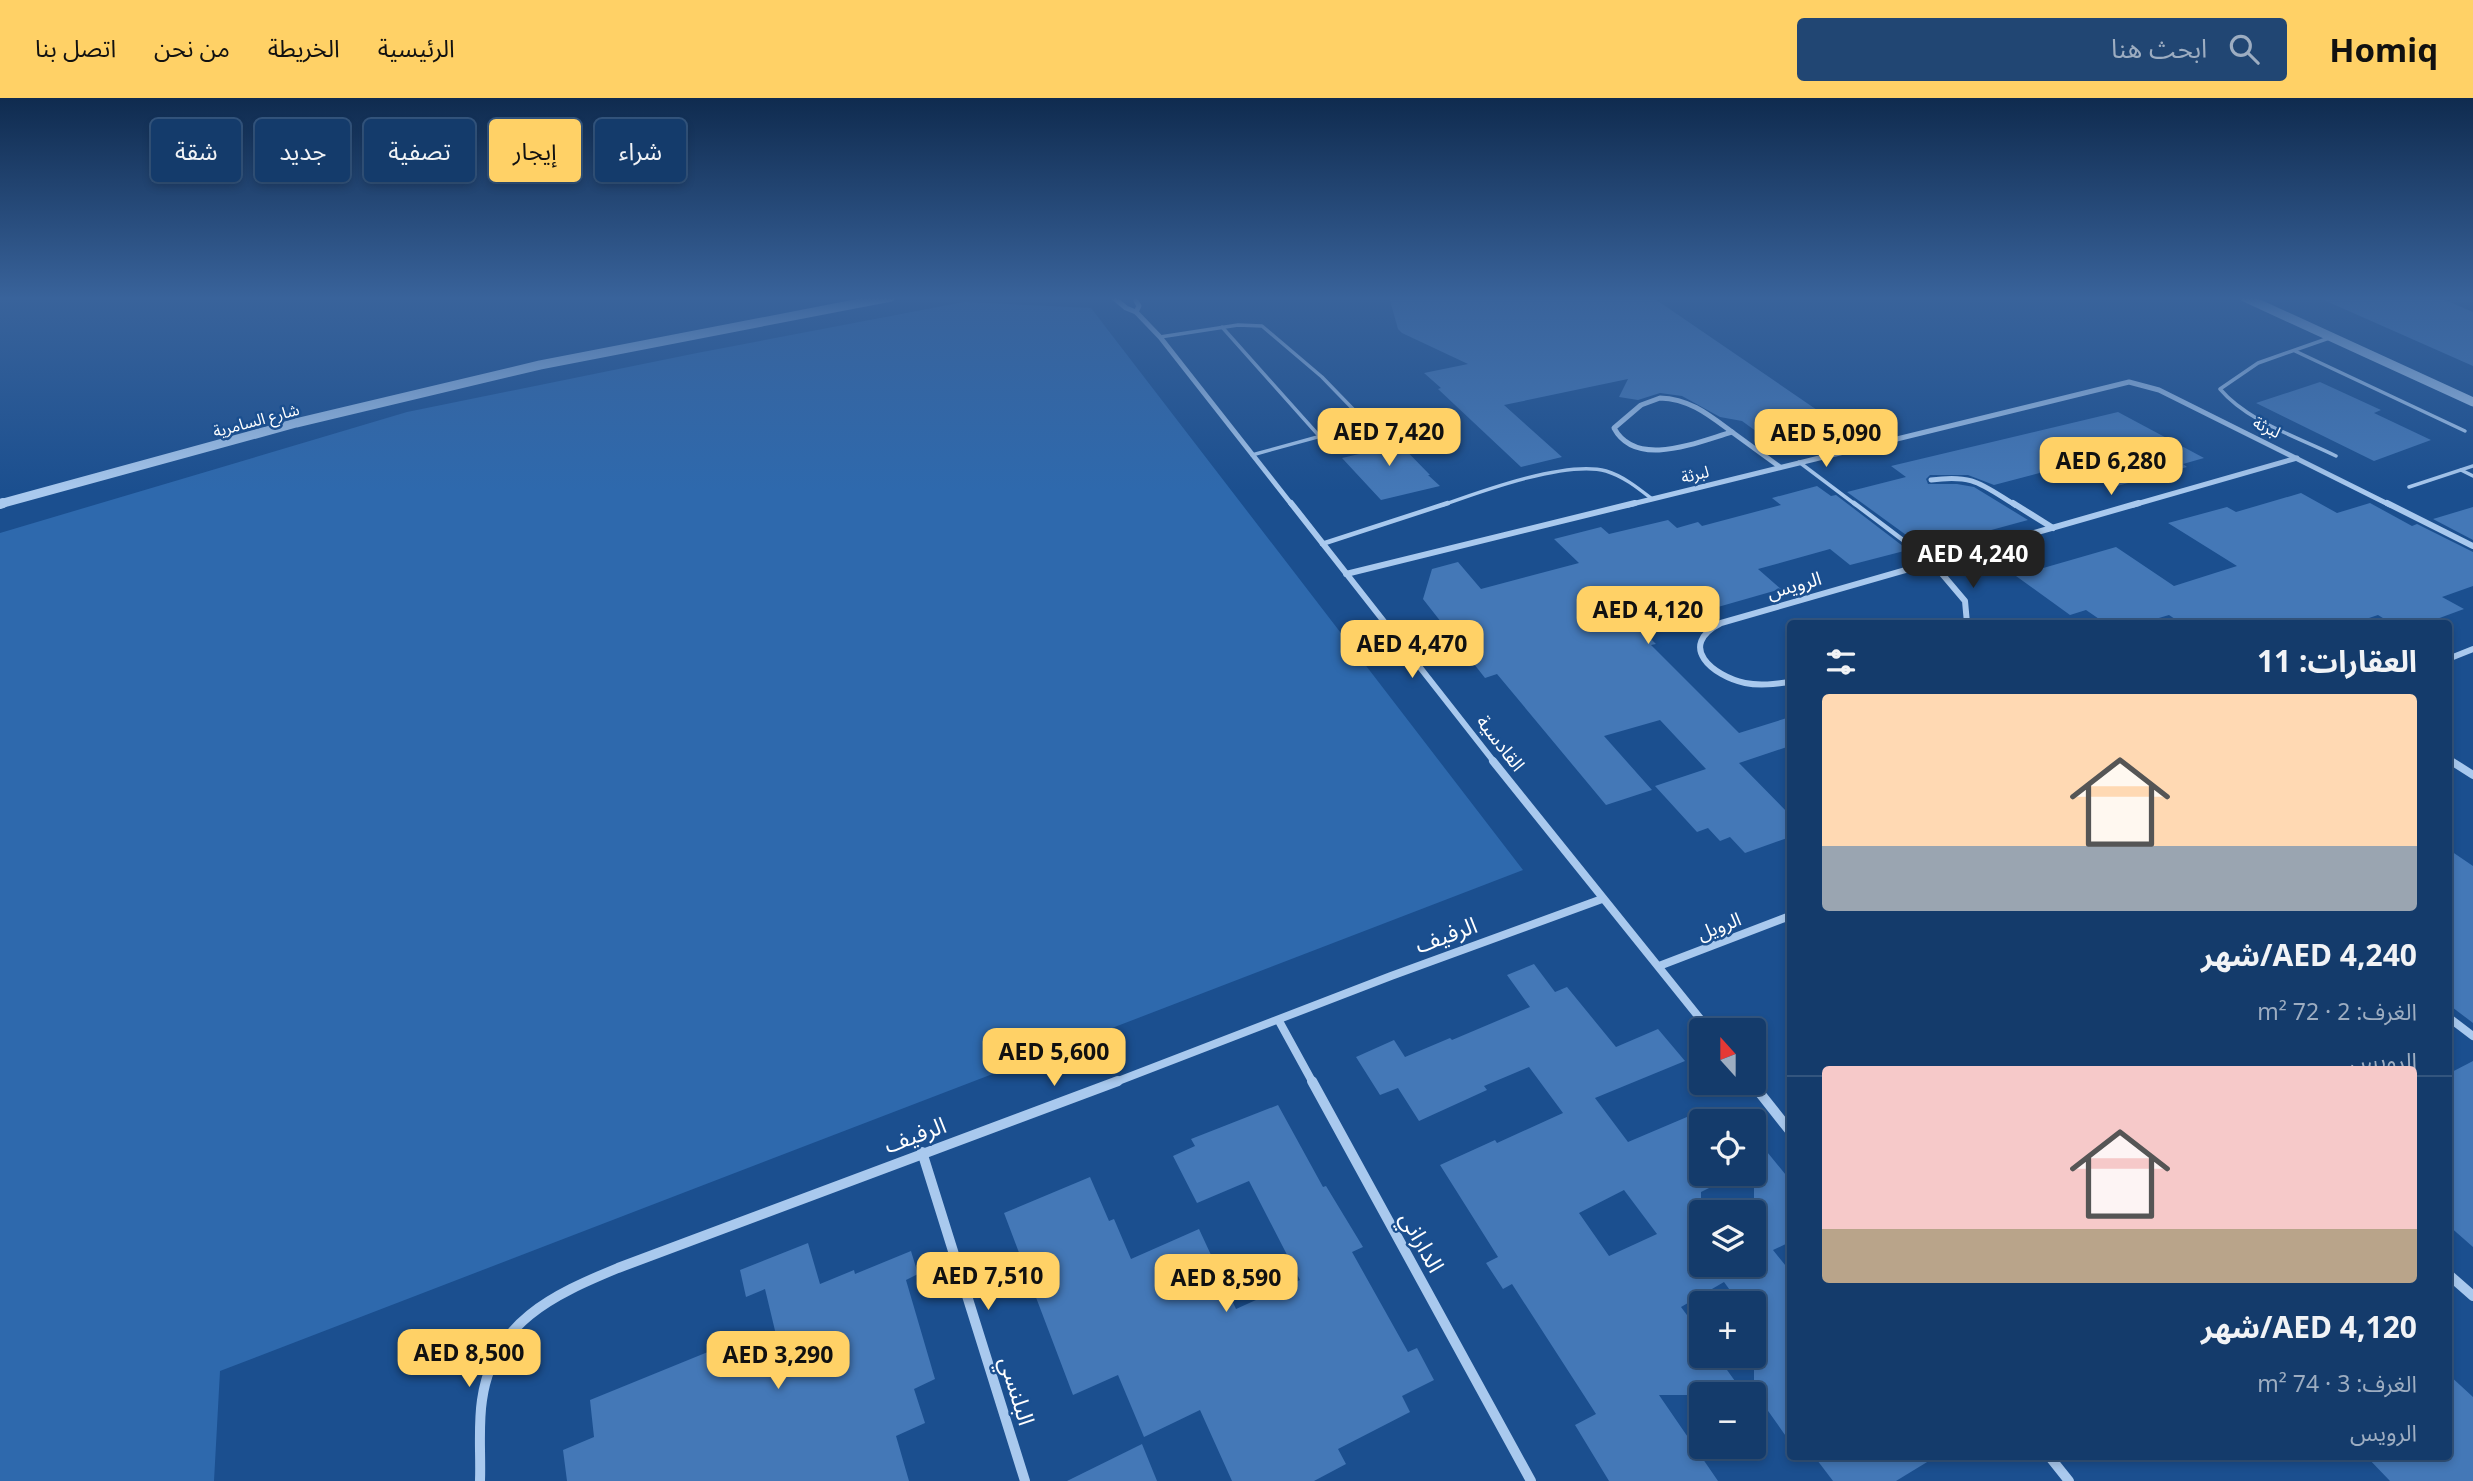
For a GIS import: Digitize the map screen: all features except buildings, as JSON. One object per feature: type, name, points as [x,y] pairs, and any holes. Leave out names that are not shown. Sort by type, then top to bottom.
[{"type":"street","name":"شارع السامرية","points":[[0,504],[296,423],[558,362]]},
{"type":"street","name":"القادسية","points":[[1179,362],[1602,899],[1700,1018]]},
{"type":"street","points":[[2385,362],[2473,402]]},
{"type":"street","name":"لبرثة","points":[[1346,574],[2129,382],[2159,390],[2473,546]]},
{"type":"street","points":[[1732,432],[1643,452],[1624,444],[1616,436],[1614,428],[1632,408],[1654,399],[1673,398],[1696,406],[1732,432],[1780,467]]},
{"type":"street","name":"الرويس","points":[[1787,682],[1764,685],[1732,678],[1707,661],[1699,649],[1699,639],[1707,630],[1721,623],[2298,458]]},
{"type":"street","points":[[1931,480],[1951,477],[1973,479],[2053,528]]},
{"type":"street","points":[[1932,562],[1965,601],[1967,620]]},
{"type":"street","points":[[2452,657],[2473,649]]},
{"type":"street","points":[[2452,762],[2473,775]]},
{"type":"street","name":"الرفيف","points":[[480,1481],[482,1400],[493,1357],[524,1317],[573,1287],[922,1152],[1602,899]]},
{"type":"street","name":"الرويل","points":[[1659,966],[1787,916]]},
{"type":"street","points":[[2452,1020],[2473,1036]]},
{"type":"street","name":"الداراني","points":[[1279,1021],[1531,1481]]},
{"type":"street","points":[[1762,1096],[1787,1127]]},
{"type":"street","name":"البلنسي","points":[[922,1152],[1025,1481]]},
{"type":"street","points":[[2452,1278],[2473,1296]]},
{"type":"street","points":[[2052,1460],[2069,1481]]},
{"type":"lane","points":[[1253,362],[1321,438]]},
{"type":"lane","points":[[1252,455],[1321,438],[1355,422],[1353,409],[1304,362]]},
{"type":"lane","points":[[2269,362],[2232,377],[2220,388],[2224,396],[2336,456]]},
{"type":"lane","points":[[2317,362],[2465,431]]},
{"type":"lane","points":[[1799,462],[1932,562]]},
{"type":"lane","points":[[2409,487],[2473,466]]},
{"type":"lane","points":[[1322,544],[1370,532],[1432,507],[1507,485],[1576,469],[1613,473],[1652,499]]},
{"type":"lane","points":[[2461,470],[2473,476]]},
{"type":"shaded area","points":[[655,362],[1132,362],[1523,870],[220,1371],[214,1481],[0,1481],[0,533],[407,412]]}]
